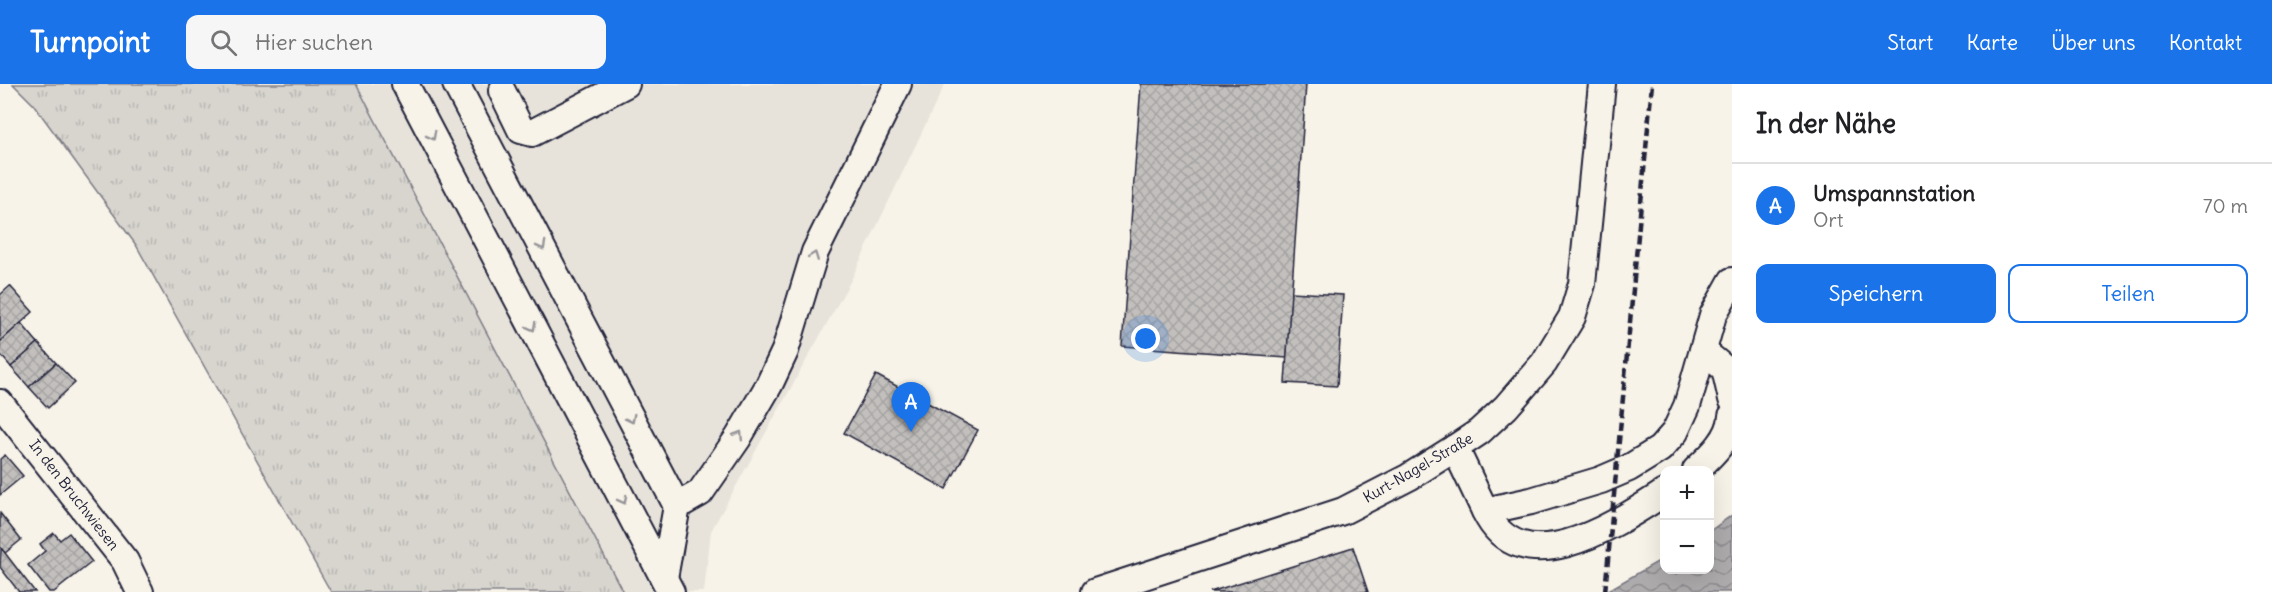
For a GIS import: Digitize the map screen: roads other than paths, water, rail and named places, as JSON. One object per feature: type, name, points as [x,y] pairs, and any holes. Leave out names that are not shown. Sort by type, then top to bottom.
[{"type":"street","points":[[405,84],[668,585]]},
{"type":"street","points":[[456,84],[677,506],[668,585]]},
{"type":"street","points":[[468,107],[508,87],[521,130],[532,133],[626,84]]},
{"type":"street","points":[[677,506],[700,493],[738,438],[769,386],[786,351],[815,252],[898,84]]},
{"type":"street","name":"Kurt-Nagel-Straße","points":[[1095,592],[1343,511],[1409,477],[1455,448],[1479,432],[1506,407],[1545,363],[1572,317],[1582,284],[1602,84]]},
{"type":"street","points":[[1485,511],[1531,501],[1601,480],[1629,468],[1660,449],[1675,432],[1687,406],[1713,315],[1732,281]]},
{"type":"street","points":[[1703,351],[1725,369],[1732,399]]},
{"type":"street","name":"In den Bruchwiesen","points":[[0,403],[125,561],[140,592]]},
{"type":"street","points":[[1701,466],[1719,447],[1732,421],[1732,416]]},
{"type":"street","points":[[1455,448],[1488,519],[1508,539],[1528,548],[1551,547],[1588,535],[1616,523],[1660,496]]},
{"type":"water","points":[[1732,515],[1732,592],[1605,592],[1660,560],[1660,574],[1714,574],[1714,528]]},
{"type":"railway","points":[[1605,592],[1652,84]]},
{"type":"place","name":"Umspannstation","points":[[911,432]]}]
